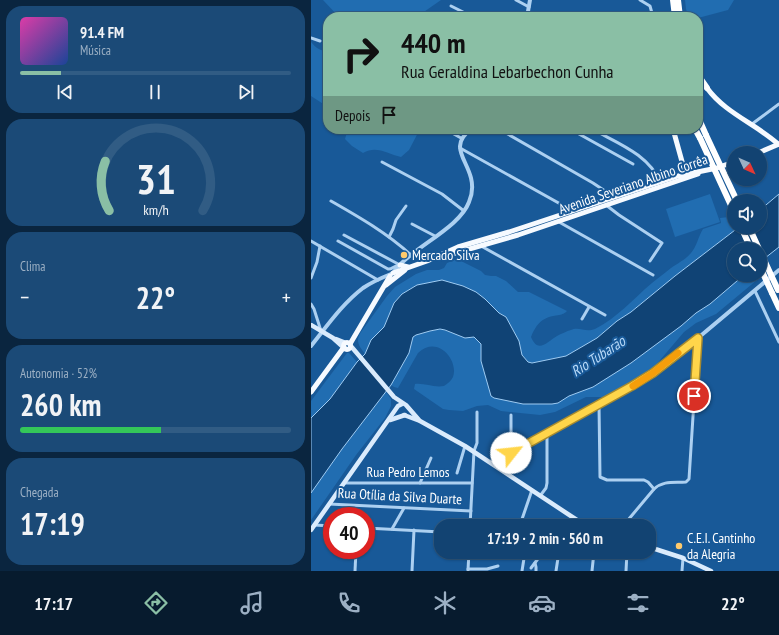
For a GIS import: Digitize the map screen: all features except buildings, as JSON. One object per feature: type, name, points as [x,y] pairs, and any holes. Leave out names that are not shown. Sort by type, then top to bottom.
[{"type":"highway","points":[[673,0],[677,12]]},
{"type":"highway","points":[[678,0],[679,12]]},
{"type":"highway","points":[[703,82],[707,88]]},
{"type":"highway","points":[[703,86],[707,88]]},
{"type":"highway","points":[[700,134],[733,194]]},
{"type":"highway","points":[[702,134],[727,195]]},
{"type":"highway","points":[[767,265],[779,290]]},
{"type":"highway","points":[[767,282],[779,308]]},
{"type":"main road","points":[[707,88],[720,102],[779,144],[767,149]]},
{"type":"main road","points":[[674,134],[686,176]]},
{"type":"main road","points":[[768,135],[779,138]]},
{"type":"main road","points":[[768,135],[773,147]]},
{"type":"main road","points":[[717,168],[727,164]]},
{"type":"main road","points":[[683,165],[692,173]]},
{"type":"main road","points":[[678,176],[683,165]]},
{"type":"main road","name":"Avenida Severiano Albino Corrêa","points":[[570,215],[613,198],[717,168]]},
{"type":"main road","name":"Avenida Severiano Albino Corrêa","points":[[392,275],[455,249],[479,244],[606,205],[678,176],[686,176],[692,173],[717,168]]},
{"type":"main road","points":[[606,205],[613,198]]},
{"type":"main road","points":[[400,265],[409,267]]},
{"type":"main road","points":[[311,392],[339,355],[348,347],[381,290],[392,275]]},
{"type":"main road","points":[[311,325],[348,347],[393,396],[402,404],[406,405],[420,421]]},
{"type":"main road","points":[[393,396],[397,413],[420,421],[474,451],[575,519]]},
{"type":"main road","points":[[311,530],[343,483],[402,404]]},
{"type":"main road","points":[[388,421],[407,413],[408,408]]},
{"type":"main road","points":[[656,549],[683,558],[711,571]]},
{"type":"street","points":[[516,0],[529,7]]},
{"type":"street","points":[[528,12],[530,0]]},
{"type":"street","points":[[640,0],[650,6],[652,12]]},
{"type":"street","points":[[451,6],[463,12]]},
{"type":"street","points":[[311,38],[320,41]]},
{"type":"street","points":[[752,124],[779,104]]},
{"type":"street","points":[[454,134],[461,138]]},
{"type":"street","points":[[311,346],[325,327],[349,301],[363,289],[378,280],[392,275],[411,255],[457,219],[464,211],[469,201],[472,185],[470,174],[460,148],[461,138],[465,134]]},
{"type":"street","points":[[508,134],[593,183],[613,198]]},
{"type":"street","points":[[579,134],[633,164]]},
{"type":"street","points":[[602,134],[642,157],[654,170],[661,184]]},
{"type":"street","points":[[460,148],[563,206],[570,215]]},
{"type":"street","points":[[382,162],[442,194],[464,211]]},
{"type":"street","points":[[331,202],[361,218],[389,237],[411,255]]},
{"type":"street","points":[[606,205],[615,213],[662,243],[650,261]]},
{"type":"street","points":[[389,237],[396,220],[406,206]]},
{"type":"street","points":[[558,219],[653,275]]},
{"type":"street","points":[[413,224],[435,236]]},
{"type":"street","points":[[344,235],[400,265]]},
{"type":"street","points":[[311,241],[378,280]]},
{"type":"street","points":[[338,241],[389,269],[396,265],[400,265]]},
{"type":"street","points":[[479,244],[605,315]]},
{"type":"street","points":[[311,278],[317,262],[320,246]]},
{"type":"street","points":[[492,463],[599,405],[653,373],[698,338],[779,270]]},
{"type":"street","points":[[755,291],[779,342]]},
{"type":"street","points":[[311,304],[322,331]]},
{"type":"street","points":[[582,319],[589,307]]},
{"type":"street","points":[[629,519],[654,490],[663,483],[686,482],[689,478],[698,338]]},
{"type":"street","points":[[599,405],[600,477],[607,480],[644,480],[648,482],[654,490]]},
{"type":"street","points":[[470,519],[474,451],[477,443],[477,412]]},
{"type":"street","points":[[511,415],[511,453]]},
{"type":"street","points":[[540,496],[546,488],[547,483],[547,433]]},
{"type":"street","points":[[457,473],[465,446]]},
{"type":"street","points":[[420,483],[431,458]]},
{"type":"street","name":"Rua Pedro Lemos","points":[[343,483],[472,483]]},
{"type":"street","points":[[522,519],[532,490]]},
{"type":"street","name":"Rua Otília da Silva Duarte","points":[[329,504],[471,511]]},
{"type":"street","points":[[392,529],[404,508]]},
{"type":"street","points":[[314,525],[323,526]]},
{"type":"street","points":[[375,528],[434,531]]},
{"type":"street","points":[[412,571],[414,530]]},
{"type":"street","points":[[682,571],[683,558]]},
{"type":"street","points":[[355,571],[356,559]]},
{"type":"street","points":[[469,559],[468,570],[487,569],[499,566]]},
{"type":"street","points":[[522,571],[524,559]]},
{"type":"street","points":[[531,568],[538,559]]},
{"type":"street","points":[[556,571],[558,559]]},
{"type":"street","points":[[592,571],[593,559]]},
{"type":"street","points":[[626,571],[627,559]]},
{"type":"street","points":[[535,563],[536,571]]},
{"type":"shaded area","points":[[323,0],[441,0],[424,12],[334,12]]},
{"type":"shaded area","points":[[685,0],[734,0],[728,10],[703,17],[703,12],[687,12]]},
{"type":"shaded area","points":[[311,42],[318,49],[323,50],[323,104],[311,96]]},
{"type":"shaded area","points":[[346,134],[417,134],[409,150],[401,157],[377,150],[363,153],[352,146],[345,139]]},
{"type":"shaded area","points":[[710,194],[720,222],[675,237],[666,209]]},
{"type":"shaded area","points":[[727,217],[727,234],[730,234],[597,338],[566,356],[532,363],[528,362],[522,355],[519,341],[506,317],[499,313],[485,299],[417,285],[402,294],[394,303],[384,327],[371,340],[365,354],[358,341],[361,332],[395,287],[416,274],[427,270],[439,270],[444,268],[447,263],[457,259],[481,271],[485,275],[496,276],[506,281],[518,292],[529,292],[567,311],[562,314],[548,317],[538,324],[531,337],[537,345],[543,345],[557,336],[574,329],[595,329],[618,314],[652,283],[684,260],[695,247],[703,229],[721,223],[720,218]]},
{"type":"shaded area","points":[[736,282],[755,282],[716,314],[696,323],[684,332],[651,369],[612,393],[603,397],[586,397],[555,412],[540,415],[501,411],[488,405],[477,406],[463,411],[443,409],[414,389],[415,384],[444,386],[453,377],[453,364],[450,357],[439,348],[433,346],[425,348],[418,353],[398,388],[391,385],[409,353],[413,337],[440,329],[470,338],[474,336],[481,344],[481,361],[488,382],[490,394],[494,398],[523,404],[558,403],[569,396],[593,387],[710,304]]},
{"type":"shaded area","points":[[347,353],[349,353],[357,362],[330,399],[311,418],[311,401]]},
{"type":"shaded area","points":[[386,392],[391,399],[391,406],[385,418],[356,455],[311,520],[311,493],[342,449]]},
{"type":"water","name":"Rio Tubarão","points":[[779,194],[779,247],[767,256],[767,242],[727,242],[727,282],[736,282],[710,304],[631,363],[593,387],[569,396],[558,403],[523,404],[494,398],[491,396],[481,361],[481,344],[474,337],[465,338],[440,329],[416,335],[413,337],[409,353],[391,385],[342,449],[311,493],[311,418],[330,399],[357,362],[365,354],[371,340],[384,327],[394,303],[402,294],[417,285],[442,280],[463,286],[476,292],[499,313],[506,317],[519,341],[522,355],[528,362],[532,363],[566,356],[597,338],[730,234],[767,234],[767,204]]},
{"type":"slow traffic","points":[[633,386],[653,373],[678,353]]},
{"type":"place","name":"Mercado Silva","points":[[404,255]]},
{"type":"place","name":"C.E.I. Cantinho da Alegria","points":[[679,546]]},
{"type":"route","points":[[511,453],[632,386],[653,373],[698,338],[694,396]]}]
